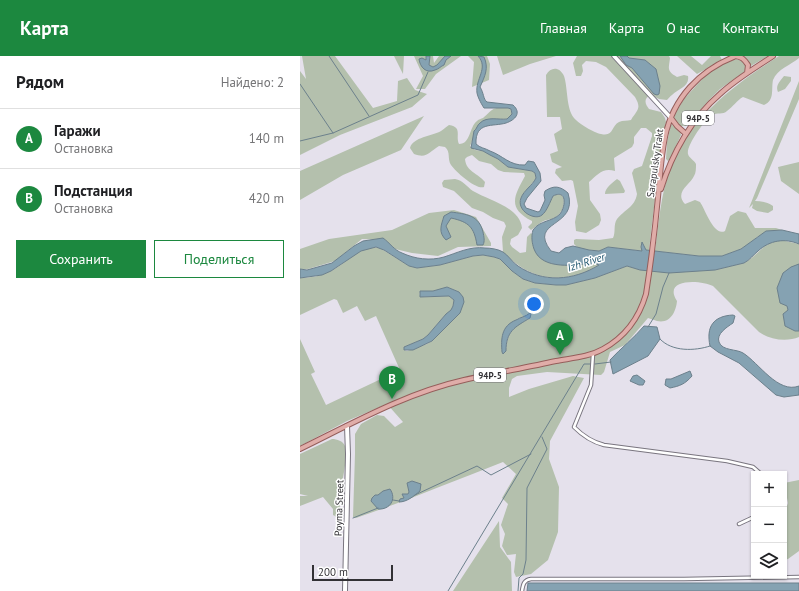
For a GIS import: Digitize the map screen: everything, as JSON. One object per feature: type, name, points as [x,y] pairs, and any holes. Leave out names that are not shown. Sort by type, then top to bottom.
[{"type":"main road","name":"Sarapulsky Trakt","points":[[593,354],[617,340],[631,326],[642,307],[653,242],[665,138],[674,110],[699,78],[709,70],[735,56]]},
{"type":"main road","points":[[735,56],[740,56],[748,65],[747,74]]},
{"type":"main road","name":"Sarapulsky Trakt","points":[[657,207],[667,170],[686,134],[710,103],[733,83],[773,56]]},
{"type":"main road","points":[[671,118],[676,126],[686,134]]},
{"type":"main road","name":"94Р-5","points":[[300,449],[411,397],[446,385],[593,354]]},
{"type":"main road","name":"Poyma Street","points":[[345,591],[348,454],[347,426]]},
{"type":"street","points":[[614,56],[671,118]]},
{"type":"street","points":[[593,354],[591,385],[574,427],[595,443],[727,461],[753,467],[758,471]]},
{"type":"street","points":[[739,524],[751,518]]},
{"type":"street","points":[[522,591],[524,582],[531,579],[799,577]]},
{"type":"green space","points":[[302,56],[335,56],[373,108],[397,101],[398,81],[407,78],[415,90],[427,94],[412,107],[340,135],[300,155],[300,71],[306,79]]},
{"type":"green space","points":[[394,56],[404,56],[403,74]]},
{"type":"green space","points":[[414,56],[433,56],[434,63],[439,56],[461,56],[436,74],[425,89],[416,89],[423,76]]},
{"type":"green space","points":[[468,56],[487,56],[490,64],[489,80],[472,87],[474,62]]},
{"type":"green space","points":[[497,56],[556,56],[530,64],[503,75]]},
{"type":"green space","points":[[577,56],[669,56],[669,69],[671,73],[677,77],[684,75],[688,76],[687,83],[667,100],[659,99],[651,95],[646,99],[646,105],[649,109],[661,112],[666,122],[661,148],[649,250],[646,250],[642,243],[641,247],[643,251],[608,247],[599,251],[579,249],[574,244],[574,240],[576,239],[599,240],[613,238],[617,219],[632,205],[636,198],[637,194],[632,173],[634,169],[642,166],[652,136],[652,133],[646,128],[641,128],[634,137],[632,147],[614,158],[615,171],[604,171],[589,182],[590,200],[600,214],[601,220],[599,225],[586,233],[576,231],[575,222],[578,206],[573,181],[562,181],[555,173],[556,169],[562,167],[552,162],[550,154],[558,151],[554,134],[562,129],[560,117],[547,117],[546,75],[553,69],[558,69],[562,73],[564,76],[571,114],[590,130],[598,133],[605,135],[610,133],[619,122],[631,120],[638,109],[638,104],[635,97],[606,67],[596,62],[586,61],[582,65],[583,71],[581,76],[576,76],[573,63]]},
{"type":"green space","points":[[677,56],[691,56],[702,65],[711,56],[720,56],[722,60],[697,74]]},
{"type":"green space","points":[[744,56],[768,56],[751,66]]},
{"type":"green space","points":[[779,56],[799,56],[799,58],[775,76],[773,80],[771,98],[767,103],[764,105],[743,97],[725,112],[709,117],[701,127],[688,150],[688,154],[696,164],[695,173],[682,192],[681,196],[685,204],[695,200],[700,202],[710,221],[717,230],[721,232],[725,231],[730,216],[738,211],[746,213],[755,228],[776,228],[782,230],[772,231],[757,237],[741,249],[722,256],[699,256],[655,251],[666,182],[673,161],[684,142],[696,124],[710,108],[743,80]]},
{"type":"green space","points":[[733,60],[740,60],[744,63],[746,67],[744,72],[720,89],[686,126],[680,126],[674,118],[684,99],[706,75],[721,65]]},
{"type":"green space","points":[[784,76],[791,77],[791,81],[785,89],[778,92],[778,86]]},
{"type":"green space","points":[[799,81],[799,99],[755,201],[764,202],[773,206],[773,210],[768,213],[757,211],[752,208],[753,204],[749,208]]},
{"type":"green space","points":[[505,107],[511,109],[512,114],[507,119],[489,119],[480,123],[470,146],[475,150],[483,151],[498,159],[508,167],[532,171],[535,173],[536,178],[523,194],[520,201],[529,215],[538,217],[543,214],[553,196],[557,194],[563,196],[564,202],[562,210],[558,215],[531,230],[528,227],[532,221],[519,211],[515,201],[518,190],[525,176],[524,173],[504,172],[498,170],[491,164],[479,161],[472,155],[465,159],[466,163],[470,170],[485,182],[484,187],[480,187],[466,180],[451,165],[448,151],[445,147],[439,146],[428,154],[422,156],[414,154],[410,148],[415,141],[437,133],[449,125],[456,128],[458,132],[459,144],[463,143],[468,138],[472,127],[478,120],[494,109]]},
{"type":"green space","points":[[424,116],[401,150],[343,175],[300,200],[300,171]]},
{"type":"green space","points":[[671,124],[680,131],[681,135],[668,161],[666,159],[667,142]]},
{"type":"green space","points":[[799,162],[799,194],[781,181],[778,167]]},
{"type":"green space","points":[[455,179],[463,182],[473,191],[510,209],[516,215],[522,228],[518,235],[511,239],[510,244],[520,253],[526,252],[527,237],[531,233],[532,242],[553,264],[570,265],[594,263],[599,265],[586,272],[560,278],[536,274],[524,269],[513,262],[503,252],[502,237],[506,226],[504,222],[472,208],[454,191],[443,187],[442,183],[444,180]]},
{"type":"green space","points":[[617,179],[620,181],[625,191],[624,193],[605,194],[607,188]]},
{"type":"green space","points":[[454,210],[476,217],[491,243],[491,246],[458,247],[438,256],[412,253],[395,249],[385,240],[362,239],[335,261],[308,269],[300,269],[300,249],[329,239],[392,230],[429,213]]},
{"type":"green space","points":[[781,240],[799,244],[799,337],[784,340],[763,335],[713,286],[692,282],[685,283],[675,288],[674,294],[677,301],[672,316],[665,321],[657,321],[648,318],[625,345],[610,352],[604,372],[601,375],[547,372],[517,376],[512,379],[509,388],[509,397],[529,389],[573,376],[584,378],[550,441],[549,459],[559,487],[558,532],[548,560],[531,574],[516,577],[514,572],[516,554],[507,555],[502,546],[505,534],[501,525],[508,504],[502,498],[516,474],[503,462],[412,498],[356,518],[353,517],[355,434],[361,424],[377,415],[384,416],[395,427],[403,422],[387,404],[347,421],[300,446],[300,339],[315,372],[311,374],[326,405],[400,370],[376,316],[365,321],[357,306],[343,313],[337,300],[334,299],[300,315],[300,278],[308,278],[327,273],[337,268],[360,251],[380,248],[409,266],[417,268],[440,265],[473,256],[483,255],[500,259],[523,279],[535,283],[566,285],[595,278],[627,266],[640,270],[715,270],[744,263],[764,247]],"holes":[[[447,287],[459,292],[454,319],[439,332],[432,341],[407,351],[404,350],[404,347],[423,339],[428,335],[446,314],[451,311],[453,306],[454,300],[449,296],[425,297],[419,294],[440,290]],[[530,313],[530,318],[518,324],[510,333],[507,340],[506,351],[502,339],[517,319]]]},
{"type":"green space","points":[[332,439],[338,440],[344,444],[346,450],[340,494],[340,516],[337,517],[333,515],[333,509],[323,497],[300,506],[300,496],[308,496],[300,494],[300,454]]},
{"type":"green space","points":[[799,480],[799,551],[787,559],[788,503],[787,482]]},
{"type":"green space","points":[[499,521],[500,547],[511,562],[512,591],[453,591]]},
{"type":"water","points":[[426,56],[430,56],[429,65],[433,67],[437,65],[445,56],[451,56],[446,60],[444,65],[436,70],[429,71],[422,67],[419,59],[422,58],[426,60]]},
{"type":"water","name":"Izh River","points":[[478,56],[484,57],[486,65],[485,76],[480,87],[486,101],[513,105],[516,108],[517,113],[515,118],[509,122],[482,128],[476,137],[476,144],[515,164],[525,165],[528,161],[534,162],[540,173],[541,181],[527,198],[524,204],[526,208],[538,212],[540,211],[545,200],[545,191],[551,188],[557,187],[568,193],[569,204],[567,212],[561,219],[549,228],[545,234],[545,241],[551,251],[559,253],[565,248],[573,246],[599,251],[608,247],[642,251],[642,242],[646,250],[699,256],[722,256],[741,249],[766,231],[782,230],[799,234],[799,244],[788,241],[773,242],[763,247],[744,263],[715,270],[669,273],[640,270],[627,266],[595,278],[566,285],[535,283],[523,279],[500,259],[494,257],[483,255],[473,256],[440,265],[417,268],[409,266],[384,250],[376,247],[361,251],[331,271],[322,275],[300,278],[300,269],[307,270],[332,263],[363,241],[383,238],[399,252],[423,259],[444,257],[474,248],[496,249],[507,255],[516,265],[538,275],[548,277],[569,277],[599,265],[594,263],[578,265],[552,264],[544,261],[538,256],[533,244],[533,230],[539,224],[557,217],[560,214],[564,203],[563,197],[558,194],[553,196],[545,211],[539,217],[527,214],[521,207],[520,203],[524,193],[536,178],[535,173],[532,171],[508,167],[498,159],[483,151],[471,148],[474,131],[480,123],[490,119],[507,119],[512,114],[511,109],[508,108],[484,108],[482,105],[477,93],[482,69],[481,60]]},
{"type":"water","points":[[620,56],[645,60],[656,69],[660,86],[659,94],[654,94],[632,68],[626,65]]},
{"type":"water","points":[[451,212],[471,216],[478,222],[481,226],[483,234],[483,245],[477,245],[470,226],[462,221],[451,218],[446,226],[451,237],[446,240],[443,237],[441,226],[444,216]]},
{"type":"water","points":[[799,264],[799,331],[795,331],[785,326],[783,314],[788,310],[787,306],[780,303],[777,288],[783,273],[791,267]]},
{"type":"water","points":[[447,287],[459,292],[463,297],[464,302],[460,313],[432,341],[413,350],[404,350],[404,347],[423,339],[428,335],[453,306],[454,300],[449,296],[420,297],[420,291],[433,291]]},
{"type":"water","points":[[530,313],[530,318],[512,330],[506,344],[506,351],[503,354],[502,338],[505,329],[511,323]]},
{"type":"water","points":[[733,315],[735,316],[733,323],[719,336],[718,339],[721,345],[743,353],[776,382],[784,386],[799,386],[799,395],[784,397],[776,395],[739,363],[710,346],[709,333],[712,324],[720,318]]},
{"type":"water","points":[[644,326],[657,327],[660,339],[648,356],[613,374],[610,360]]},
{"type":"water","points":[[690,371],[692,376],[682,384],[670,388],[665,385],[666,379],[671,379]]},
{"type":"water","points":[[637,375],[645,381],[643,385],[630,381],[633,376]]},
{"type":"water","points":[[412,481],[421,484],[420,491],[408,500],[399,502],[400,499],[404,498],[402,494],[408,494],[407,483]]},
{"type":"water","points":[[390,489],[393,496],[391,503],[386,508],[378,509],[371,501],[372,498],[383,491]]},
{"type":"water","points":[[528,583],[799,583],[799,591],[527,591]]},
{"type":"waterway","points":[[329,56],[369,116]]},
{"type":"waterway","points":[[300,141],[333,133],[418,95],[428,72]]},
{"type":"waterway","points":[[300,84],[333,133]]},
{"type":"waterway","points":[[648,327],[656,314],[663,287],[669,273]]},
{"type":"waterway","points":[[660,339],[671,346],[684,349],[698,349],[710,346]]},
{"type":"waterway","points":[[595,364],[611,362]]},
{"type":"waterway","points":[[448,591],[584,364],[590,364]]},
{"type":"waterway","points":[[518,591],[519,578],[523,574],[526,560],[527,488],[547,449],[542,437]]},
{"type":"waterway","points":[[415,495],[477,466],[491,475],[531,454]]},
{"type":"waterway","points":[[393,500],[399,501]]},
{"type":"waterway","points":[[353,518],[378,508]]},
{"type":"place","name":"Гаражи","points":[[560,355]]},
{"type":"place","name":"Подстанция","points":[[392,399]]}]
